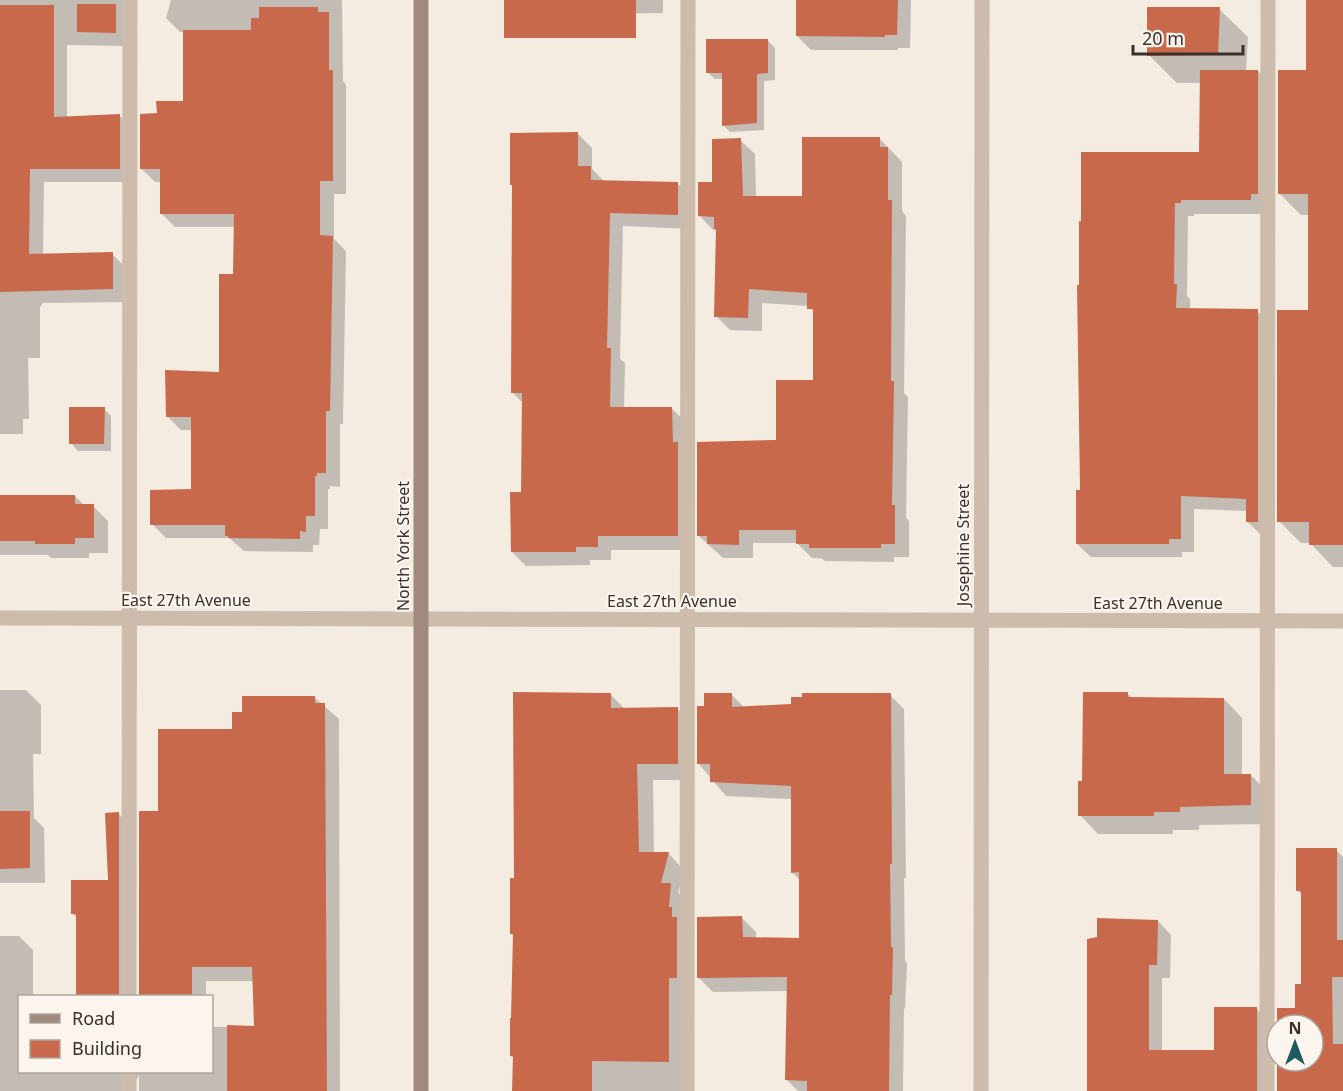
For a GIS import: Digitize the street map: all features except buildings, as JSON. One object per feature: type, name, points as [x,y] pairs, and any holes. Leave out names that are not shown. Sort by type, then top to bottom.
[{"type":"main road","name":"North York Street","points":[[421,0],[421,1091]]},
{"type":"street","points":[[129,995],[130,0]]},
{"type":"street","points":[[687,1091],[688,0]]},
{"type":"street","name":"Josephine Street","points":[[981,1091],[982,0]]},
{"type":"street","points":[[1267,1091],[1268,0]]},
{"type":"street","name":"East 27th Avenue","points":[[0,618],[1343,621]]},
{"type":"street","points":[[129,1073],[129,1091]]}]
